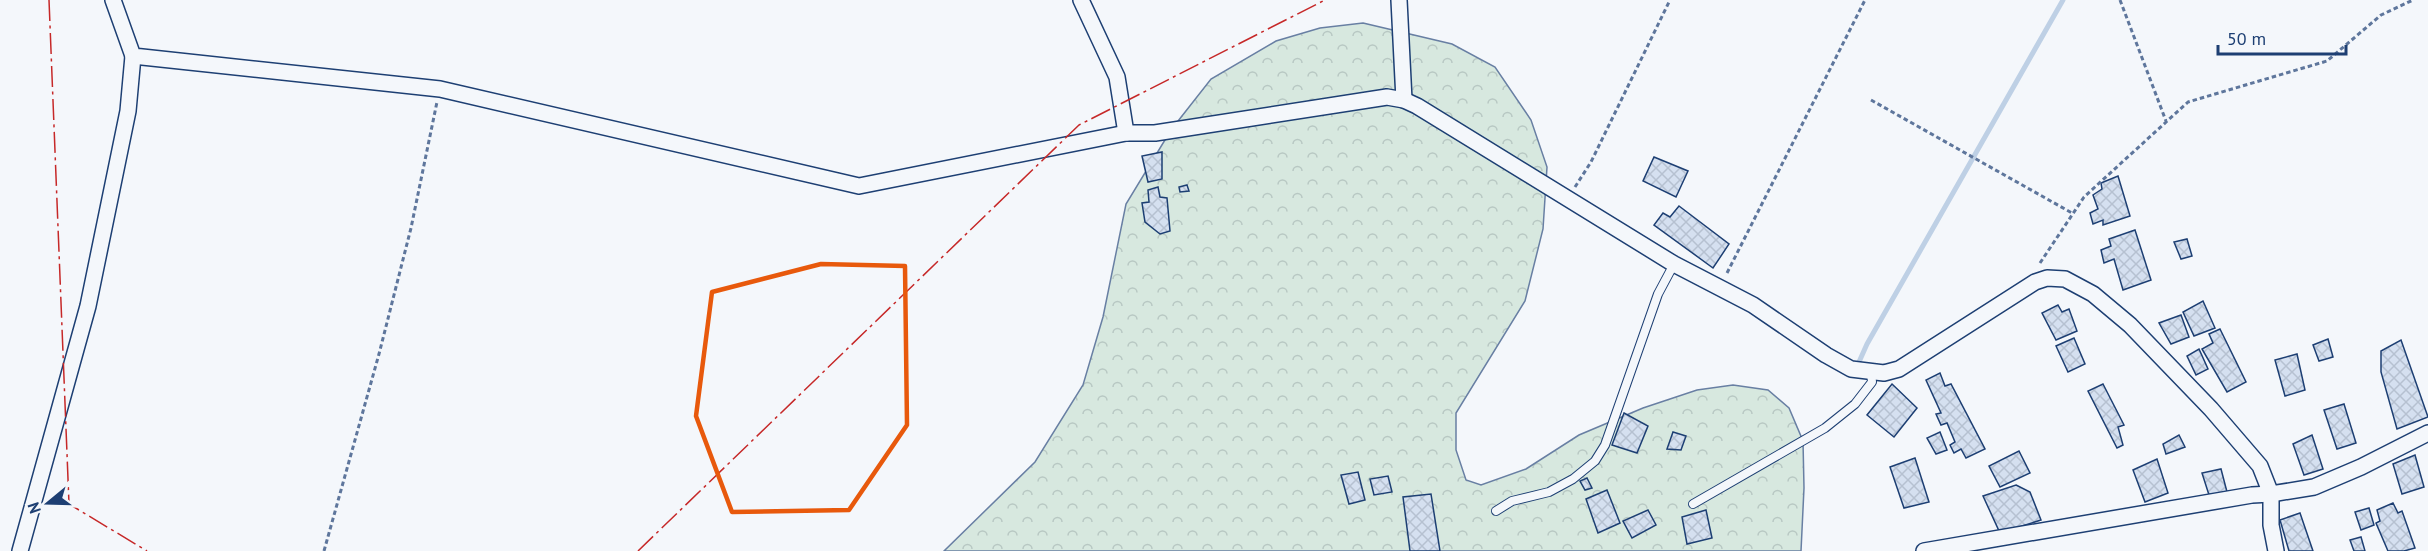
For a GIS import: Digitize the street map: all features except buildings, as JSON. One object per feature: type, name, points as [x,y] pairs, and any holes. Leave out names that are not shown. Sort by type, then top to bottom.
[{"type":"street","points":[[21,551],[88,306],[128,111],[133,56],[113,0]]},
{"type":"street","points":[[1081,0],[1117,77],[1126,133]]},
{"type":"street","points":[[1399,0],[1404,100]]},
{"type":"street","points":[[133,56],[440,89],[859,186],[1126,133],[1155,133],[1387,97],[1404,100],[1674,264],[1753,305],[1851,369],[1884,373],[1899,369],[2035,282],[2057,277],[2071,280],[2093,294],[2130,325],[2211,409],[2260,466],[2271,494],[2271,525],[2276,551]]},
{"type":"street","points":[[1924,551],[2252,495],[2314,487],[2361,467],[2428,433]]},
{"type":"lane","points":[[1496,511],[1512,501],[1549,492],[1573,479],[1595,461],[1605,445],[1658,294],[1674,264]]},
{"type":"lane","points":[[1693,504],[1826,428],[1855,404],[1872,382],[1871,372]]},
{"type":"path","points":[[1568,199],[1591,162],[1670,0]]},
{"type":"path","points":[[1720,288],[1865,0]]},
{"type":"path","points":[[2120,0],[2166,121]]},
{"type":"path","points":[[2035,282],[2041,259],[2084,197],[2188,102],[2327,62],[2381,15],[2413,0]]},
{"type":"path","points":[[324,551],[408,240],[440,89]]},
{"type":"path","points":[[1871,100],[2072,213]]},
{"type":"highlighted area","points":[[821,264],[905,266],[907,425],[849,510],[732,512],[696,416],[712,292]]},
{"type":"green space","points":[[1363,23],[1452,44],[1495,67],[1531,120],[1547,167],[1543,229],[1525,301],[1456,413],[1456,450],[1466,480],[1481,485],[1526,469],[1579,435],[1643,408],[1697,390],[1733,385],[1768,390],[1789,408],[1803,441],[1804,488],[1801,551],[944,551],[1035,462],[1083,385],[1103,317],[1126,204],[1171,130],[1211,79],[1276,41],[1320,28]]},
{"type":"waterway","points":[[1859,362],[1867,344],[2063,0]]},
{"type":"power","points":[[49,0],[69,504],[147,551]]},
{"type":"power","points":[[638,551],[1079,125],[1325,0]]}]
